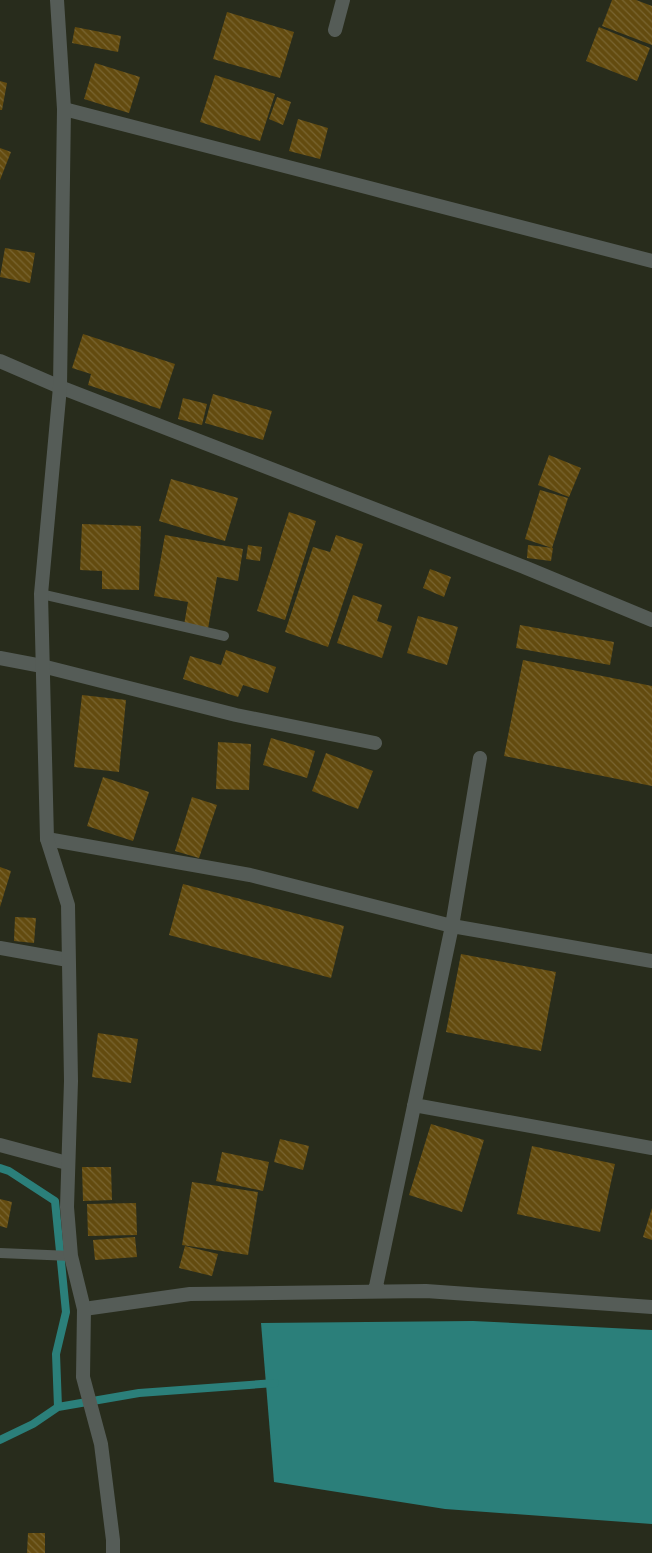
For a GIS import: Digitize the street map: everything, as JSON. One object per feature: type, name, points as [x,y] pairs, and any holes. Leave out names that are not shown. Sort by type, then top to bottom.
[{"type":"street","points":[[57,0],[64,109],[60,386],[41,594],[47,839],[68,905],[71,1081],[67,1207],[71,1256],[84,1309],[82,1378],[101,1444],[113,1553]]},
{"type":"street","points":[[335,30],[343,0]]},
{"type":"street","points":[[64,109],[652,261]]},
{"type":"street","points":[[0,361],[652,620]]},
{"type":"street","points":[[0,658],[42,666],[236,715],[375,743]]},
{"type":"street","points":[[375,1291],[452,926],[480,758]]},
{"type":"street","points":[[47,839],[250,875],[452,926],[652,961]]},
{"type":"street","points":[[0,948],[68,960]]},
{"type":"street","points":[[414,1105],[652,1148]]},
{"type":"street","points":[[0,1145],[67,1163]]},
{"type":"street","points":[[84,1309],[190,1294],[375,1291],[426,1291],[652,1307]]},
{"type":"lane","points":[[41,594],[224,636]]},
{"type":"lane","points":[[0,1253],[71,1256]]},
{"type":"water","points":[[473,1321],[652,1330],[652,1524],[445,1509],[274,1482],[261,1323]]},
{"type":"building","points":[[612,0],[636,0],[652,6],[652,45],[602,26]]},
{"type":"building","points":[[227,12],[294,32],[280,78],[213,59]]},
{"type":"building","points":[[75,27],[121,36],[118,52],[72,43]]},
{"type":"building","points":[[599,27],[650,48],[637,81],[586,61]]},
{"type":"building","points":[[95,63],[140,77],[129,113],[84,99]]},
{"type":"building","points":[[215,75],[275,94],[260,141],[200,122]]},
{"type":"building","points":[[0,81],[7,83],[2,110],[0,110]]},
{"type":"building","points":[[277,97],[291,102],[283,125],[269,119]]},
{"type":"building","points":[[298,119],[328,128],[320,159],[289,151]]},
{"type":"building","points":[[0,148],[11,152],[0,180]]},
{"type":"building","points":[[5,248],[35,253],[30,283],[0,277]]},
{"type":"building","points":[[83,334],[175,364],[160,409],[88,385],[91,374],[72,368]]},
{"type":"building","points":[[213,394],[272,411],[263,440],[205,423]]},
{"type":"building","points":[[183,398],[207,404],[202,425],[178,419]]},
{"type":"building","points":[[549,455],[581,468],[569,497],[538,485]]},
{"type":"building","points":[[171,479],[238,498],[225,541],[159,521]]},
{"type":"building","points":[[540,490],[568,498],[552,548],[525,539]]},
{"type":"building","points":[[289,512],[316,521],[285,620],[257,611]]},
{"type":"building","points":[[82,524],[141,526],[139,590],[102,589],[102,571],[80,570]]},
{"type":"building","points":[[165,535],[243,549],[238,581],[217,577],[208,629],[184,625],[188,602],[154,596]]},
{"type":"building","points":[[336,535],[363,544],[328,647],[285,632],[313,547],[330,552]]},
{"type":"building","points":[[248,545],[262,547],[260,561],[246,559]]},
{"type":"building","points":[[528,545],[553,548],[551,561],[527,558]]},
{"type":"building","points":[[430,569],[451,577],[444,597],[423,588]]},
{"type":"building","points":[[353,595],[382,605],[377,621],[392,626],[382,658],[337,643]]},
{"type":"building","points":[[418,616],[458,627],[447,665],[407,653]]},
{"type":"building","points":[[520,625],[614,642],[610,665],[516,648]]},
{"type":"building","points":[[226,650],[276,667],[268,693],[243,685],[238,697],[183,679],[190,656],[221,665]]},
{"type":"building","points":[[523,660],[652,686],[652,786],[504,756]]},
{"type":"building","points":[[82,695],[126,700],[119,772],[74,767]]},
{"type":"building","points":[[271,738],[315,751],[307,778],[263,765]]},
{"type":"building","points":[[218,742],[251,744],[249,790],[216,789]]},
{"type":"building","points":[[326,753],[373,771],[358,809],[312,791]]},
{"type":"building","points":[[103,777],[149,792],[133,841],[87,826]]},
{"type":"building","points":[[192,797],[217,805],[199,858],[175,851]]},
{"type":"building","points":[[0,867],[11,871],[0,907]]},
{"type":"building","points":[[183,884],[344,926],[331,978],[169,935]]},
{"type":"building","points":[[15,917],[36,918],[34,943],[14,941]]},
{"type":"building","points":[[461,954],[556,972],[541,1051],[446,1032]]},
{"type":"building","points":[[98,1033],[138,1039],[131,1083],[92,1077]]},
{"type":"building","points":[[431,1124],[484,1140],[462,1212],[409,1195]]},
{"type":"building","points":[[280,1139],[309,1146],[303,1170],[274,1162]]},
{"type":"building","points":[[532,1146],[615,1164],[600,1232],[517,1214]]},
{"type":"building","points":[[222,1152],[269,1162],[263,1191],[216,1181]]},
{"type":"building","points":[[82,1167],[111,1167],[112,1200],[83,1201]]},
{"type":"building","points":[[192,1182],[258,1192],[248,1255],[182,1245]]},
{"type":"building","points":[[0,1199],[12,1202],[7,1228],[0,1226]]},
{"type":"building","points":[[136,1203],[137,1235],[88,1236],[87,1204]]},
{"type":"building","points":[[652,1208],[652,1240],[643,1237]]},
{"type":"building","points":[[135,1237],[137,1257],[95,1260],[93,1240]]},
{"type":"building","points":[[185,1246],[218,1254],[212,1276],[179,1268]]},
{"type":"building","points":[[28,1533],[45,1533],[45,1553],[27,1553]]},
{"type":"waterway","points":[[0,1168],[9,1171],[55,1201],[66,1312],[56,1354],[58,1407]]},
{"type":"waterway","points":[[0,1440],[33,1424],[58,1407],[139,1393],[275,1383]]}]
